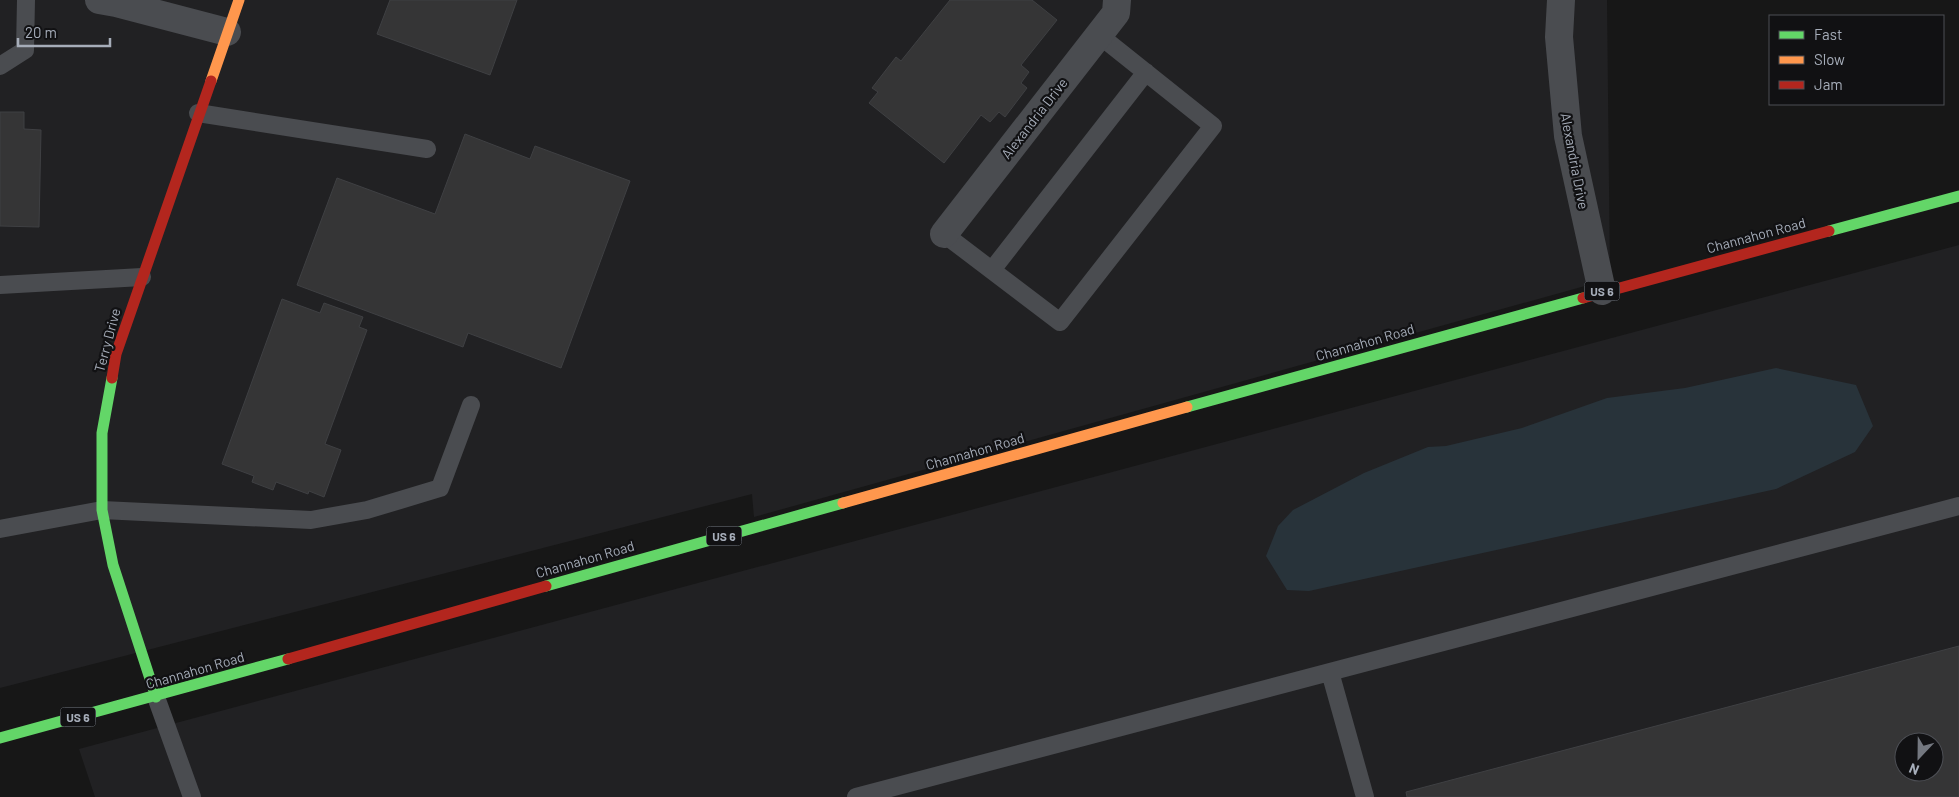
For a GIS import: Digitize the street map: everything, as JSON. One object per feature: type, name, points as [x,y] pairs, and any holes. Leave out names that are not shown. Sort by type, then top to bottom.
[{"type":"main road","name":"Terry Drive","points":[[156,697],[113,566],[102,510],[102,433],[116,354],[198,113],[239,0]]},
{"type":"main road","name":"Channahon Road","points":[[0,738],[156,697],[462,609],[1602,291],[1959,196]]},
{"type":"street","points":[[100,0],[227,32]]},
{"type":"street","name":"Alexandria Drive","points":[[944,234],[1116,13],[1117,0]]},
{"type":"street","name":"Alexandria Drive","points":[[1561,0],[1559,37],[1568,136],[1602,291]]},
{"type":"lane","points":[[0,66],[26,50],[26,0]]},
{"type":"lane","points":[[944,234],[1060,322],[1213,126],[1099,35]]},
{"type":"lane","points":[[992,270],[1146,72]]},
{"type":"lane","points":[[198,113],[427,149]]},
{"type":"lane","points":[[0,284],[142,278]]},
{"type":"lane","points":[[0,529],[102,510],[311,520],[367,510],[440,488],[471,405]]},
{"type":"lane","points":[[856,797],[1959,506]]},
{"type":"lane","points":[[1330,672],[1365,797]]},
{"type":"lane","points":[[156,697],[192,797]]},
{"type":"shaded area","points":[[0,0],[1607,0],[1610,279],[754,517],[752,494],[0,688]]},
{"type":"shaded area","points":[[1959,245],[1959,797],[95,797],[79,749]]},
{"type":"shaded area","points":[[1776,368],[1856,385],[1873,426],[1855,452],[1776,489],[1309,591],[1287,590],[1266,556],[1278,526],[1293,510],[1364,473],[1428,447],[1446,446],[1522,428],[1607,398],[1685,388]]},
{"type":"building","points":[[390,0],[517,0],[490,75],[377,34]]},
{"type":"building","points":[[950,0],[1032,0],[1057,20],[1021,65],[1029,72],[1021,83],[1027,88],[1005,117],[999,112],[990,122],[981,115],[944,163],[869,103],[878,92],[872,88],[896,57],[901,61]]},
{"type":"building","points":[[0,112],[24,112],[24,129],[41,130],[39,227],[0,226]]},
{"type":"building","points":[[465,134],[530,159],[535,146],[630,181],[561,368],[468,333],[463,347],[297,285],[337,178],[435,214]]},
{"type":"building","points":[[282,299],[320,313],[324,303],[363,317],[359,327],[367,330],[325,444],[341,450],[324,497],[309,491],[308,494],[276,482],[273,490],[252,482],[254,476],[222,464]]},
{"type":"building","points":[[1959,646],[1959,797],[1407,797],[1406,792]]},
{"type":"traffic: fast","points":[[1829,231],[1959,196]]},
{"type":"traffic: fast","points":[[1187,407],[1583,298]]},
{"type":"traffic: fast","points":[[112,378],[102,433],[102,510],[113,565],[156,697]]},
{"type":"traffic: fast","points":[[546,586],[843,503]]},
{"type":"traffic: fast","points":[[0,738],[288,659]]},
{"type":"traffic: slow","points":[[211,81],[239,0]]},
{"type":"traffic: slow","points":[[843,503],[1187,407]]},
{"type":"traffic: jam","points":[[112,378],[116,354],[211,81]]},
{"type":"traffic: jam","points":[[1583,298],[1829,231]]},
{"type":"traffic: jam","points":[[288,659],[546,586]]}]
